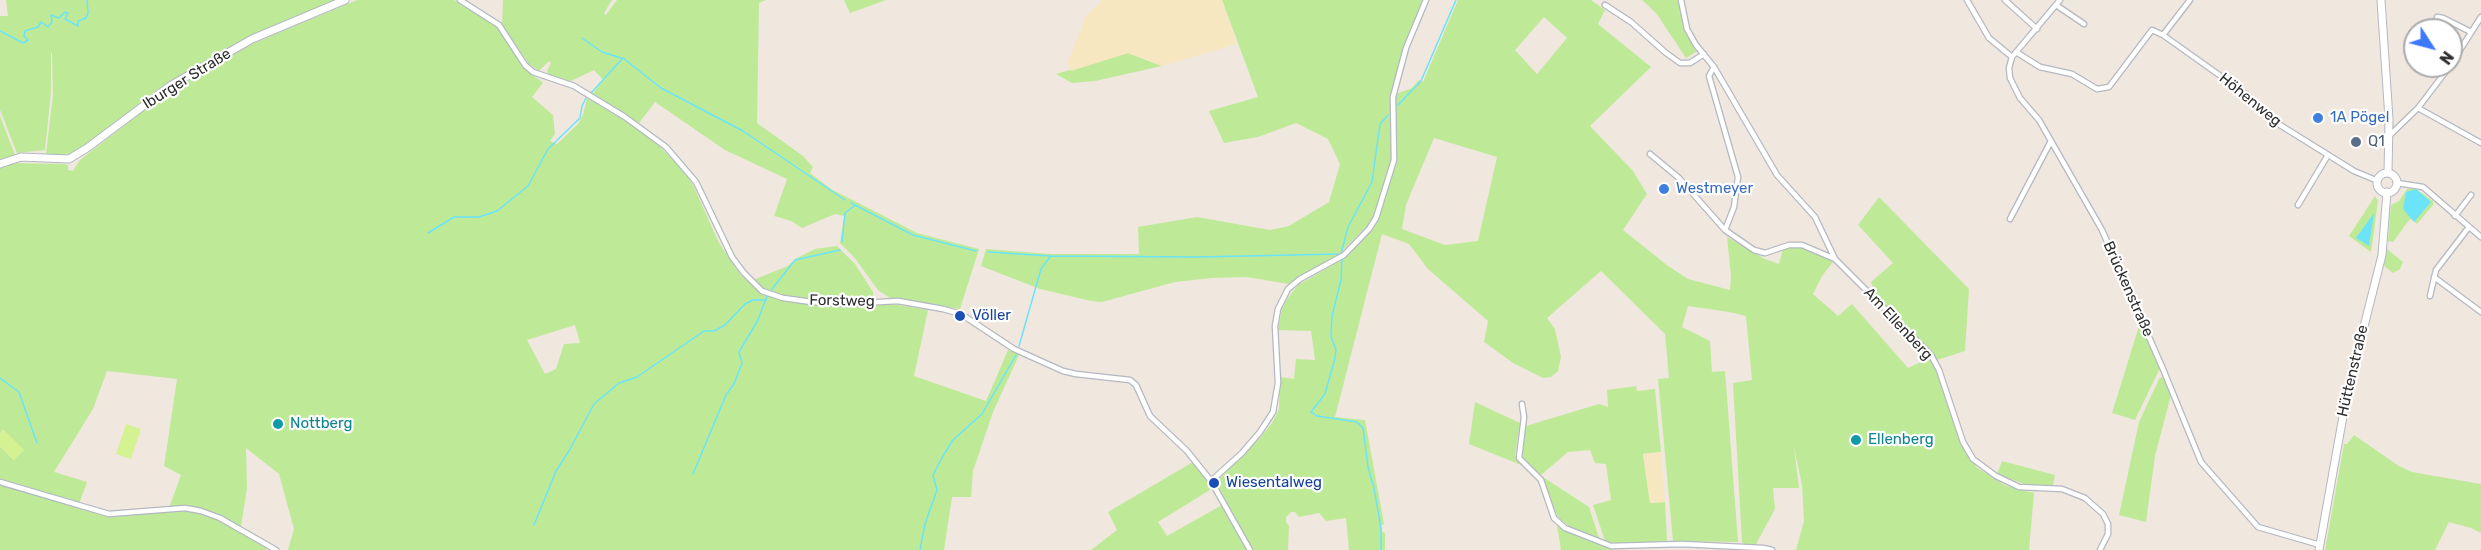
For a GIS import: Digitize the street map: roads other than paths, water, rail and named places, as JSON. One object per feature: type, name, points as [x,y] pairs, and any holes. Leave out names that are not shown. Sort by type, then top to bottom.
[{"type":"main road","name":"Iburger Straße","points":[[0,164],[21,157],[69,159],[190,74],[252,39],[345,0]]},
{"type":"main road","points":[[2381,0],[2389,136],[2388,173]]},
{"type":"main road","points":[[2388,173],[2394,175],[2397,183],[2395,189],[2387,192],[2381,190],[2378,181],[2388,173]]},
{"type":"main road","name":"Hüttenstraße","points":[[2320,548],[2347,394],[2382,255],[2387,192]]},
{"type":"street","name":"Forstweg","points":[[460,0],[499,25],[533,72],[574,86],[625,117],[666,147],[696,182],[732,257],[762,291],[783,298],[812,302],[843,304],[898,301],[943,309],[961,314],[1014,349],[1063,370],[1076,374],[1130,380],[1136,385],[1149,416],[1186,451],[1211,481],[1250,550]]},
{"type":"street","points":[[1211,481],[1242,453],[1273,412],[1278,383],[1275,326],[1283,297],[1299,279],[1342,256],[1369,229],[1383,199],[1394,160],[1393,97],[1406,48],[1426,0]]},
{"type":"street","name":"Am Ellenberg","points":[[1681,0],[1687,29],[1714,67],[1778,175],[1815,217],[1835,259],[1931,355],[1939,370],[1963,442],[1973,459],[1996,476],[2019,487],[2062,489],[2085,498],[2103,514],[2108,524],[2108,534],[2100,550]]},
{"type":"street","points":[[1967,0],[1989,38],[2014,55],[2040,67],[2072,74],[2097,89],[2109,87],[2152,30],[2163,35],[2190,0]]},
{"type":"street","points":[[2005,0],[2037,28]]},
{"type":"street","points":[[2014,55],[2060,0]]},
{"type":"street","points":[[1605,5],[1631,22],[1665,53],[1680,63],[1689,63],[1704,54]]},
{"type":"street","points":[[2056,5],[2084,24]]},
{"type":"street","points":[[2437,17],[2471,32]]},
{"type":"street","points":[[2463,45],[2481,18]]},
{"type":"street","name":"Höhenweg","points":[[2163,35],[2246,94],[2272,120],[2354,171],[2378,181]]},
{"type":"street","name":"Brückenstraße","points":[[2014,55],[2009,68],[2010,78],[2020,98],[2039,120],[2102,230],[2201,462],[2258,527],[2320,548]]},
{"type":"street","points":[[1714,67],[1709,76],[1738,177],[1734,207],[1725,230]]},
{"type":"street","points":[[2389,136],[2418,108],[2440,78]]},
{"type":"street","points":[[2418,108],[2481,142]]},
{"type":"street","points":[[2010,219],[2051,141]]},
{"type":"street","name":"Am Ellenberg","points":[[1650,154],[1679,178],[1725,230],[1754,250],[1766,253],[1790,244],[1802,245],[1835,259]]},
{"type":"street","points":[[2298,205],[2328,155]]},
{"type":"street","points":[[2397,183],[2423,187],[2481,237]]},
{"type":"street","points":[[2455,216],[2472,195]]},
{"type":"street","points":[[2430,296],[2436,270],[2469,227]]},
{"type":"street","points":[[2434,277],[2481,312]]},
{"type":"street","points":[[1522,404],[1524,417],[1519,458],[1541,480],[1554,518],[1565,528],[1611,546],[1682,544],[1772,550]]},
{"type":"street","points":[[0,482],[109,514],[185,508],[201,511],[220,518],[276,550]]},
{"type":"water","points":[[2416,189],[2431,202],[2414,222],[2403,209],[2406,192]]},
{"type":"water","points":[[2374,213],[2369,246],[2356,238]]},
{"type":"waterway","points":[[0,31],[23,43],[28,40],[24,36],[25,31],[38,27],[41,22],[48,27],[52,22],[51,15],[59,18],[65,12],[68,13],[65,19],[78,26],[78,21],[86,18],[88,13],[87,0]]},
{"type":"waterway","points":[[1398,105],[1421,81],[1456,0]]},
{"type":"waterway","points":[[582,38],[602,52],[621,58]]},
{"type":"waterway","points":[[591,93],[623,58],[661,88],[743,131],[845,200]]},
{"type":"waterway","points":[[428,233],[454,217],[479,217],[497,211],[528,186],[548,149],[580,118],[586,98]]},
{"type":"waterway","points":[[1341,254],[1348,227],[1372,182],[1380,124],[1388,115]]},
{"type":"waterway","points":[[851,203],[913,235],[976,251]]},
{"type":"waterway","points":[[842,242],[845,213],[854,206]]},
{"type":"waterway","points":[[772,289],[795,260],[840,250]]},
{"type":"waterway","points":[[988,252],[1050,256],[1197,257],[1341,254]]},
{"type":"waterway","points":[[1019,346],[1041,269],[1050,257]]},
{"type":"waterway","points":[[1342,259],[1341,280],[1332,316],[1331,337],[1336,349],[1335,358],[1325,394],[1311,412],[1317,416],[1357,422],[1363,428],[1368,467],[1381,528],[1381,550]]},
{"type":"waterway","points":[[693,474],[742,363],[739,352],[758,320],[767,296]]},
{"type":"waterway","points":[[534,525],[556,471],[594,404],[619,383],[637,377],[704,331],[714,331],[725,325],[745,304],[753,300],[766,300]]},
{"type":"waterway","points":[[920,550],[925,524],[937,490],[933,475],[953,440],[982,414],[1016,355]]},
{"type":"waterway","points":[[0,378],[19,392],[37,443]]},
{"type":"place","name":"1A Pögel","points":[[2318,118]]},
{"type":"place","name":"Q1","points":[[2356,142]]},
{"type":"place","name":"Westmeyer","points":[[1664,189]]},
{"type":"place","name":"Völler","points":[[960,316]]},
{"type":"place","name":"Nottberg","points":[[278,424]]},
{"type":"place","name":"Ellenberg","points":[[1856,440]]},
{"type":"place","name":"Wiesentalweg","points":[[1214,483]]}]
